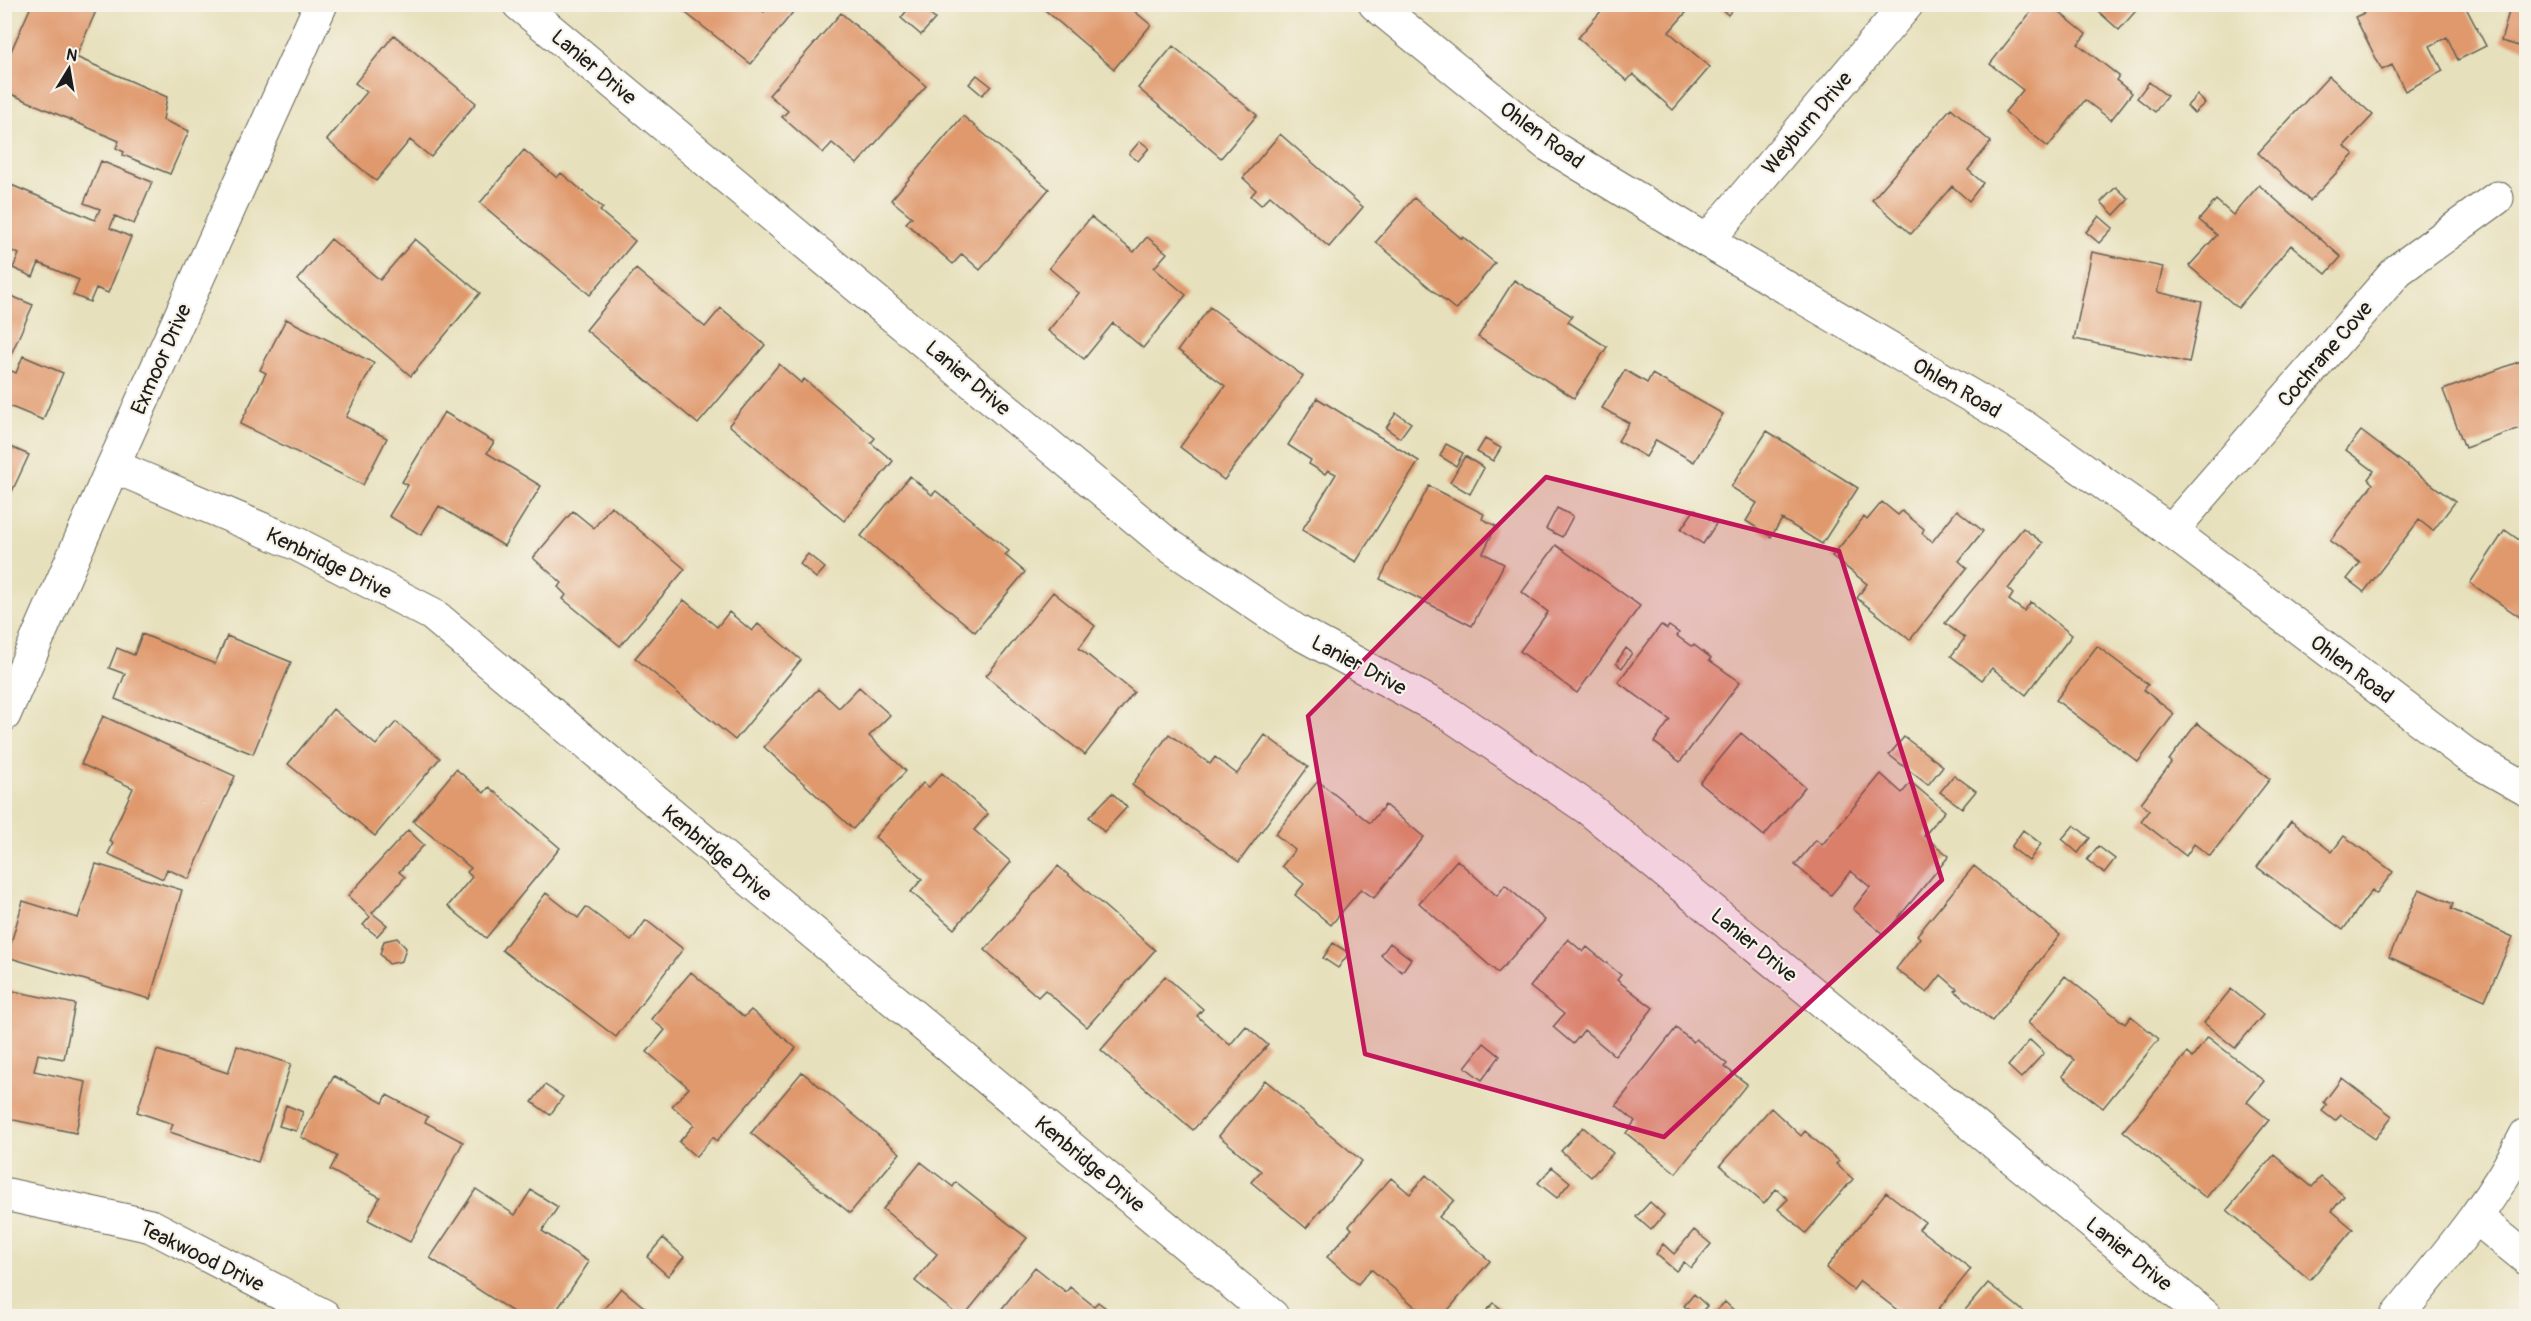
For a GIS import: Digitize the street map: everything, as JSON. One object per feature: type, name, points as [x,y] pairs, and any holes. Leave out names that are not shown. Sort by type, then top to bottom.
[{"type":"street","name":"Exmoor Drive","points":[[4,715],[113,466],[321,4]]},
{"type":"street","name":"Lanier Drive","points":[[519,4],[1167,544],[1296,631],[1445,711],[1589,809],[2205,1317]]},
{"type":"street","name":"Ohlen Road","points":[[1376,4],[1547,144],[2024,427],[2171,531],[2468,756],[2526,789]]},
{"type":"street","name":"Weyburn Drive","points":[[1707,241],[1907,4]]},
{"type":"street","name":"Cochrane Cove","points":[[2171,531],[2398,270],[2497,198]]},
{"type":"street","name":"Kenbridge Drive","points":[[113,466],[297,544],[432,614],[1272,1317]]},
{"type":"street","points":[[2397,1317],[2477,1218],[2515,1159],[2526,1135]]},
{"type":"street","name":"Teakwood Drive","points":[[4,1194],[151,1227],[324,1317]]},
{"type":"street","points":[[2477,1218],[2526,1258]]},
{"type":"highlighted area","points":[[1546,477],[1839,551],[1942,880],[1664,1137],[1365,1054],[1308,716]]},
{"type":"building","points":[[32,4],[99,4],[76,57],[167,97],[163,120],[189,131],[170,174],[123,155],[124,152],[116,148],[119,141],[4,91],[4,67]]},
{"type":"building","points":[[769,4],[798,6],[751,64],[678,7],[680,5],[754,5],[764,12]]},
{"type":"building","points":[[912,4],[918,4],[935,19],[921,35],[901,18]]},
{"type":"building","points":[[1607,4],[1687,4],[1691,7],[1669,32],[1710,67],[1673,110],[1633,74],[1627,81],[1578,38]]},
{"type":"building","points":[[1716,4],[1737,4],[1728,15]]},
{"type":"building","points":[[2037,4],[2049,4],[2086,34],[2078,44],[2119,76],[2116,80],[2132,93],[2111,120],[2085,100],[2048,147],[2005,112],[2023,90],[1990,64]]},
{"type":"building","points":[[2090,4],[2142,4],[2119,30]]},
{"type":"building","points":[[2360,4],[2464,4],[2486,46],[2458,60],[2447,37],[2430,46],[2443,71],[2405,91],[2392,65],[2382,70],[2355,17],[2364,13]]},
{"type":"building","points":[[2511,4],[2526,4],[2526,48],[2501,41]]},
{"type":"building","points":[[1039,5],[1127,5],[1151,25],[1114,69]]},
{"type":"building","points":[[841,13],[926,86],[857,164],[832,143],[823,153],[782,117],[788,111],[769,95]]},
{"type":"building","points":[[394,35],[476,103],[431,157],[410,140],[376,181],[327,140],[367,92],[355,83]]},
{"type":"building","points":[[1173,46],[1257,115],[1221,158],[1138,88]]},
{"type":"building","points":[[977,75],[991,86],[982,95],[969,84]]},
{"type":"building","points":[[2329,76],[2373,115],[2344,146],[2354,154],[2310,201],[2258,153]]},
{"type":"building","points":[[2149,82],[2167,96],[2155,112],[2137,98]]},
{"type":"building","points":[[2197,95],[2205,103],[2194,113],[2187,106]]},
{"type":"building","points":[[1951,108],[1991,142],[1968,170],[1983,183],[1969,201],[1952,186],[1911,234],[1872,200]]},
{"type":"building","points":[[963,116],[1049,189],[980,270],[962,254],[953,264],[906,223],[912,217],[891,200]]},
{"type":"building","points":[[1280,134],[1363,207],[1329,247],[1270,196],[1261,205],[1251,196],[1256,190],[1243,178]]},
{"type":"building","points":[[1140,141],[1149,148],[1138,161],[1129,154]]},
{"type":"building","points":[[524,150],[557,178],[561,173],[603,208],[600,211],[635,241],[590,295],[480,203]]},
{"type":"building","points":[[101,161],[152,182],[134,224],[115,216],[110,228],[131,237],[108,293],[96,288],[90,302],[73,295],[79,280],[39,263],[33,277],[13,268],[19,254],[4,248],[4,182],[95,220],[100,209],[84,203]]},
{"type":"building","points":[[2259,185],[2341,257],[2326,274],[2291,245],[2238,308],[2189,266],[2217,235],[2199,220],[2216,200],[2233,215]]},
{"type":"building","points":[[2116,187],[2129,199],[2114,215],[2101,202]]},
{"type":"building","points":[[1414,198],[1462,239],[1463,237],[1495,263],[1456,310],[1376,242]]},
{"type":"building","points":[[2099,216],[2113,228],[2099,243],[2086,232]]},
{"type":"building","points":[[1091,217],[1134,252],[1147,237],[1167,253],[1154,268],[1186,295],[1143,348],[1113,323],[1084,359],[1048,331],[1079,293],[1049,268]]},
{"type":"building","points":[[331,239],[380,280],[415,239],[480,293],[411,376],[297,280]]},
{"type":"building","points":[[2092,252],[2163,267],[2157,292],[2202,302],[2189,363],[2074,339]]},
{"type":"building","points":[[636,269],[705,327],[721,308],[765,345],[698,424],[586,330]]},
{"type":"building","points":[[1514,280],[1572,316],[1568,322],[1607,347],[1574,398],[1478,337]]},
{"type":"building","points":[[4,293],[33,305],[5,368],[16,373],[23,356],[63,373],[43,420],[4,404],[6,384],[4,383]]},
{"type":"building","points":[[1210,307],[1303,376],[1224,480],[1180,447],[1225,386],[1178,350]]},
{"type":"building","points":[[286,319],[374,363],[346,417],[387,438],[363,485],[240,424],[266,373],[260,370]]},
{"type":"building","points":[[2526,359],[2526,426],[2465,448],[2443,390]]},
{"type":"building","points":[[779,364],[801,383],[804,379],[875,438],[871,443],[893,461],[844,521],[729,425]]},
{"type":"building","points":[[1625,370],[1647,383],[1652,374],[1723,414],[1694,462],[1656,440],[1646,457],[1618,441],[1629,423],[1602,408]]},
{"type":"building","points":[[1317,398],[1419,461],[1356,562],[1302,530],[1336,474],[1328,470],[1325,474],[1309,464],[1311,460],[1288,445]]},
{"type":"building","points":[[444,412],[494,442],[487,453],[541,486],[504,546],[439,506],[421,535],[389,516],[408,485],[402,482]]},
{"type":"building","points":[[1396,413],[1411,423],[1400,438],[1386,428]]},
{"type":"building","points":[[1767,431],[1858,488],[1822,544],[1782,519],[1771,537],[1746,521],[1757,503],[1731,487]]},
{"type":"building","points":[[2361,431],[2455,502],[2433,531],[2419,520],[2364,592],[2347,579],[2360,563],[2330,541],[2373,484],[2368,479],[2374,471],[2346,450]]},
{"type":"building","points":[[1485,439],[1501,448],[1493,461],[1477,452]]},
{"type":"building","points":[[4,444],[29,455],[8,500],[4,498]]},
{"type":"building","points":[[1446,444],[1463,453],[1456,466],[1440,456]]},
{"type":"building","points":[[1465,456],[1484,468],[1470,494],[1450,482]]},
{"type":"building","points":[[910,476],[932,495],[936,491],[1009,551],[1005,555],[1025,572],[975,632],[861,536]]},
{"type":"building","points":[[1429,486],[1484,514],[1482,519],[1496,526],[1483,553],[1504,564],[1472,626],[1380,579]]},
{"type":"building","points":[[1882,502],[1898,515],[1902,511],[1924,529],[1922,533],[1932,542],[1957,510],[1983,531],[1959,561],[1967,568],[1910,640],[1857,598],[1867,584],[1832,556],[1864,517],[1867,520]]},
{"type":"building","points":[[611,506],[685,569],[620,646],[563,599],[566,595],[558,587],[562,583],[533,558],[573,511],[594,528]]},
{"type":"building","points":[[1557,508],[1573,516],[1562,537],[1546,529]]},
{"type":"building","points":[[1695,509],[1716,524],[1703,544],[1681,529]]},
{"type":"building","points":[[2023,528],[2043,543],[2008,589],[2013,594],[2009,600],[2024,611],[2031,602],[2072,635],[2026,695],[1992,668],[1982,680],[1951,656],[1965,638],[1945,623]]},
{"type":"building","points":[[2505,530],[2526,545],[2526,621],[2470,583]]},
{"type":"building","points":[[1556,545],[1640,606],[1577,693],[1520,651],[1548,612],[1522,592]]},
{"type":"building","points":[[808,554],[825,568],[816,578],[800,564]]},
{"type":"building","points":[[1053,592],[1095,626],[1079,648],[1134,692],[1085,755],[986,676]]},
{"type":"building","points":[[684,600],[717,627],[729,612],[752,631],[758,624],[801,660],[735,740],[635,658]]},
{"type":"building","points":[[1661,625],[1667,629],[1669,626],[1679,633],[1677,636],[1691,646],[1694,645],[1711,658],[1709,660],[1740,682],[1680,762],[1654,742],[1670,720],[1618,682]]},
{"type":"building","points":[[142,634],[215,664],[227,636],[291,662],[253,754],[115,699],[125,674],[109,668],[117,648],[134,655]]},
{"type":"building","points":[[2097,646],[2148,685],[2144,690],[2174,714],[2138,762],[2056,700]]},
{"type":"building","points":[[1626,648],[1632,653],[1622,668],[1616,663]]},
{"type":"building","points":[[859,687],[890,715],[869,736],[906,771],[853,829],[764,747],[818,689],[839,708]]},
{"type":"building","points":[[333,709],[376,745],[396,722],[440,758],[375,836],[288,764]]},
{"type":"building","points":[[103,716],[235,776],[189,879],[167,869],[163,879],[108,854],[113,843],[109,841],[133,788],[81,764]]},
{"type":"building","points":[[2197,723],[2270,779],[2210,856],[2194,844],[2186,856],[2141,821],[2149,810],[2141,803]]},
{"type":"building","points":[[1741,733],[1805,787],[1764,836],[1700,783]]},
{"type":"building","points":[[1169,734],[1210,764],[1215,757],[1237,774],[1265,735],[1308,767],[1239,862],[1132,785]]},
{"type":"building","points":[[1904,737],[1943,766],[1928,785],[1889,755]]},
{"type":"building","points":[[456,769],[484,793],[489,787],[560,848],[486,938],[448,906],[472,877],[467,872],[471,868],[413,821]]},
{"type":"building","points":[[942,773],[988,814],[974,830],[1011,862],[954,929],[911,892],[922,879],[875,837],[923,783],[929,787]]},
{"type":"building","points":[[1881,774],[1902,793],[1911,782],[1945,811],[1924,836],[1949,856],[1884,935],[1853,909],[1870,887],[1851,871],[1831,895],[1795,865],[1816,840],[1822,845]]},
{"type":"building","points":[[1954,775],[1976,791],[1962,808],[1940,792]]},
{"type":"building","points":[[1318,781],[1370,823],[1385,805],[1424,837],[1374,898],[1361,889],[1331,925],[1295,895],[1304,884],[1282,866],[1295,850],[1275,834]]},
{"type":"building","points":[[1112,793],[1127,807],[1104,832],[1089,817]]},
{"type":"building","points":[[2291,821],[2332,852],[2344,836],[2393,872],[2376,894],[2372,890],[2343,930],[2257,867]]},
{"type":"building","points":[[2074,825],[2090,838],[2078,853],[2062,839]]},
{"type":"building","points":[[408,830],[424,845],[399,872],[405,877],[372,913],[387,925],[377,936],[363,925],[370,917],[348,896]]},
{"type":"building","points":[[2023,830],[2041,844],[2029,861],[2011,847]]},
{"type":"building","points":[[2098,846],[2115,859],[2104,873],[2087,860]]},
{"type":"building","points":[[1457,860],[1497,896],[1505,885],[1545,920],[1498,973],[1419,903]]},
{"type":"building","points":[[96,864],[182,890],[150,999],[7,957],[23,901],[78,918]]},
{"type":"building","points":[[1058,866],[1155,950],[1087,1027],[1045,990],[1038,997],[985,950]]},
{"type":"building","points":[[1974,866],[2060,935],[1992,1021],[1955,991],[1957,989],[1941,975],[1927,993],[1896,969],[1920,938],[1917,935]]},
{"type":"building","points":[[2419,889],[2453,904],[2451,909],[2513,937],[2485,1000],[2389,957]]},
{"type":"building","points":[[546,893],[578,918],[586,907],[631,941],[646,920],[683,949],[616,1037],[502,950]]},
{"type":"building","points":[[397,938],[406,948],[402,961],[389,964],[380,954],[384,941]]},
{"type":"building","points":[[1568,939],[1583,952],[1587,947],[1621,975],[1617,980],[1653,1008],[1615,1056],[1584,1030],[1573,1044],[1553,1027],[1564,1014],[1530,987]]},
{"type":"building","points":[[1333,943],[1349,953],[1338,968],[1323,958]]},
{"type":"building","points":[[1390,943],[1411,959],[1402,972],[1381,955]]},
{"type":"building","points":[[691,972],[744,1017],[751,1010],[796,1048],[717,1141],[713,1137],[696,1157],[679,1142],[694,1125],[672,1106],[689,1088],[647,1052],[665,1030],[651,1019]]},
{"type":"building","points":[[1165,976],[1203,1009],[1197,1016],[1230,1045],[1246,1026],[1268,1045],[1193,1130],[1101,1050]]},
{"type":"building","points":[[2065,976],[2125,1024],[2131,1016],[2159,1039],[2103,1108],[2062,1076],[2074,1060],[2028,1023]]},
{"type":"building","points":[[4,989],[75,1004],[64,1059],[38,1054],[34,1071],[86,1082],[76,1133],[4,1118]]},
{"type":"building","points":[[2231,989],[2263,1015],[2235,1048],[2204,1023]]},
{"type":"building","points":[[1676,1028],[1693,1042],[1696,1039],[1727,1064],[1725,1067],[1747,1084],[1676,1173],[1626,1133],[1635,1121],[1616,1105]]},
{"type":"building","points":[[2208,1037],[2264,1081],[2247,1102],[2269,1120],[2206,1198],[2123,1131],[2187,1053],[2192,1058]]},
{"type":"building","points":[[2030,1040],[2044,1053],[2021,1078],[2008,1066]]},
{"type":"building","points":[[1484,1043],[1500,1056],[1482,1080],[1465,1067]]},
{"type":"building","points":[[237,1046],[291,1064],[258,1162],[170,1132],[173,1124],[137,1112],[157,1050],[228,1073]]},
{"type":"building","points":[[802,1072],[900,1153],[850,1213],[751,1133]]},
{"type":"building","points":[[334,1076],[383,1103],[387,1095],[428,1117],[425,1122],[463,1142],[410,1242],[368,1220],[380,1197],[330,1170],[337,1156],[301,1137]]},
{"type":"building","points":[[2342,1078],[2392,1116],[2375,1139],[2341,1115],[2335,1121],[2322,1111],[2327,1105],[2324,1102]]},
{"type":"building","points":[[1265,1080],[1362,1161],[1306,1228],[1251,1182],[1261,1171],[1219,1136]]},
{"type":"building","points":[[545,1085],[563,1097],[550,1115],[532,1102]]},
{"type":"building","points":[[286,1105],[303,1112],[296,1131],[279,1126]]},
{"type":"building","points":[[1771,1108],[1801,1136],[1805,1131],[1839,1161],[1836,1164],[1853,1179],[1806,1233],[1778,1209],[1788,1199],[1776,1189],[1764,1204],[1720,1165]]},
{"type":"building","points":[[1583,1127],[1613,1153],[1591,1177],[1561,1151]]},
{"type":"building","points":[[2274,1155],[2312,1187],[2321,1177],[2344,1196],[2332,1211],[2353,1229],[2310,1280],[2227,1210]]},
{"type":"building","points":[[921,1162],[953,1187],[956,1182],[1027,1238],[964,1316],[959,1316],[915,1281],[937,1254],[883,1209]]},
{"type":"building","points":[[1552,1167],[1570,1182],[1557,1198],[1538,1183]]},
{"type":"building","points":[[1426,1175],[1454,1200],[1439,1217],[1490,1261],[1443,1316],[1426,1316],[1371,1269],[1358,1284],[1327,1257],[1352,1229],[1349,1226],[1391,1178],[1410,1194]]},
{"type":"building","points":[[476,1189],[515,1215],[531,1190],[558,1207],[542,1231],[589,1262],[553,1316],[519,1316],[430,1258]]},
{"type":"building","points":[[1886,1192],[1925,1222],[1919,1229],[1971,1269],[1933,1316],[1905,1316],[1860,1281],[1853,1290],[1826,1268]]},
{"type":"building","points":[[1650,1202],[1664,1215],[1651,1230],[1636,1217]]},
{"type":"building","points":[[1694,1230],[1711,1244],[1691,1268],[1684,1262],[1676,1271],[1656,1254],[1663,1244],[1674,1254]]},
{"type":"building","points":[[663,1238],[684,1257],[668,1276],[647,1257]]},
{"type":"building","points":[[1035,1267],[1066,1292],[1070,1287],[1094,1306],[1098,1302],[1116,1316],[996,1316]]},
{"type":"building","points":[[1988,1283],[2017,1306],[2029,1316],[1960,1316]]},
{"type":"building","points":[[621,1288],[650,1312],[655,1316],[598,1316]]},
{"type":"building","points":[[1694,1294],[1707,1306],[1697,1316],[1684,1306]]},
{"type":"building","points":[[1725,1302],[1740,1316],[1711,1316]]},
{"type":"building","points":[[1494,1303],[1509,1316],[1481,1316]]}]
